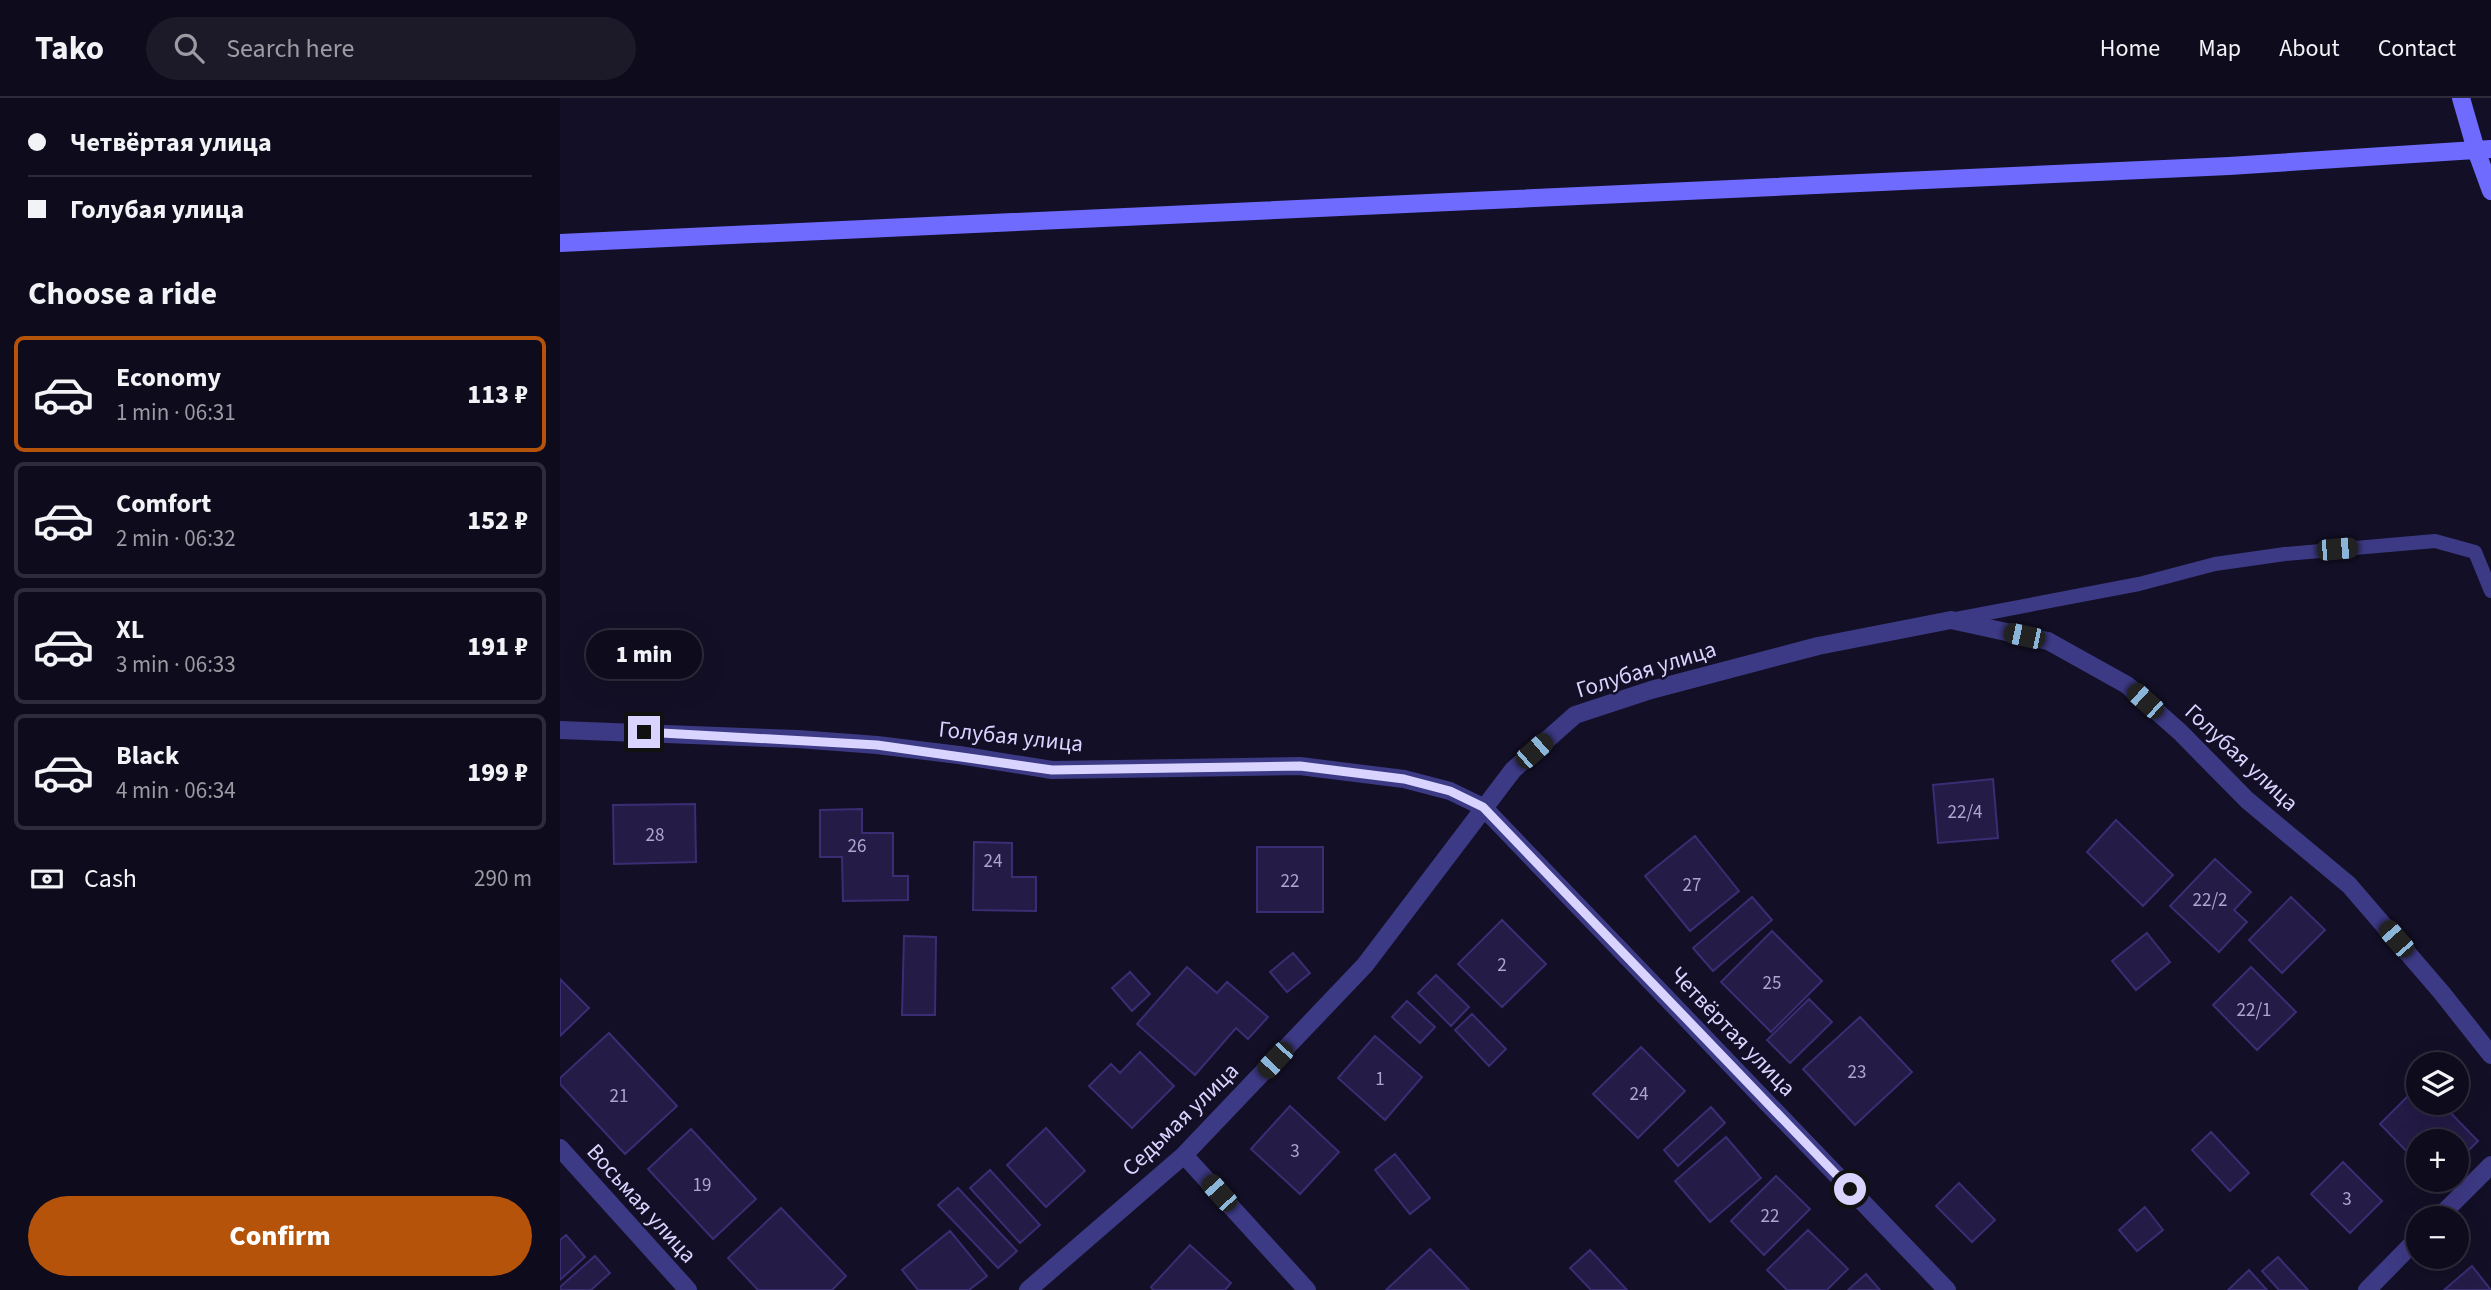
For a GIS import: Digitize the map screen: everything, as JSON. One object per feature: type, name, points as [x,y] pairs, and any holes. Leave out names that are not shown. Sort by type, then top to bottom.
[{"type":"main road","points":[[2462,98],[2484,150],[2491,191]]},
{"type":"main road","points":[[560,243],[2216,166],[2484,150]]},
{"type":"street","name":"Голубая улица","points":[[560,730],[798,739],[877,745],[1052,770],[1300,766],[1404,779],[1450,791],[1483,807],[1513,770],[1576,715],[1651,690],[1818,646],[1951,620],[2048,641],[2127,685],[2180,732],[2247,800],[2349,885],[2442,993],[2491,1055]]},
{"type":"street","name":"Седьмая улица","points":[[1028,1290],[1184,1155],[1365,965],[1483,807]]},
{"type":"street","name":"Четвёртая улица","points":[[1483,807],[1947,1290]]},
{"type":"street","name":"Восьмая улица","points":[[560,1148],[688,1290]]},
{"type":"street","points":[[1184,1155],[1307,1290]]},
{"type":"street","points":[[2450,1206],[2491,1165]]},
{"type":"street","points":[[2367,1290],[2406,1250]]},
{"type":"lane","points":[[1951,620],[2139,584],[2215,564],[2285,554],[2435,541],[2474,552],[2491,591]]},
{"type":"building","points":[[1993,779],[1998,838],[1938,843],[1933,785]]},
{"type":"building","points":[[695,804],[696,862],[614,864],[613,805]]},
{"type":"building","points":[[862,809],[862,833],[893,833],[893,876],[908,876],[908,900],[843,901],[842,857],[820,857],[820,810]]},
{"type":"building","points":[[2116,820],[2173,875],[2143,906],[2087,852]]},
{"type":"building","points":[[1695,836],[1739,891],[1690,931],[1645,876]]},
{"type":"building","points":[[974,842],[1012,843],[1012,877],[1036,877],[1036,911],[973,910]]},
{"type":"building","points":[[1257,847],[1323,847],[1323,912],[1257,912]]},
{"type":"building","points":[[2215,859],[2251,892],[2234,910],[2247,922],[2219,952],[2170,906]]},
{"type":"building","points":[[1752,897],[1772,920],[1713,971],[1693,948]]},
{"type":"building","points":[[2291,897],[2325,930],[2282,973],[2249,940]]},
{"type":"building","points":[[1502,920],[1546,964],[1502,1007],[1458,964]]},
{"type":"building","points":[[1772,931],[1822,981],[1771,1032],[1721,982]]},
{"type":"building","points":[[2147,933],[2170,962],[2136,990],[2112,961]]},
{"type":"building","points":[[904,936],[936,937],[935,1015],[902,1015]]},
{"type":"building","points":[[1293,953],[1310,973],[1287,992],[1270,972]]},
{"type":"building","points":[[1187,967],[1217,993],[1227,982],[1268,1017],[1248,1039],[1236,1028],[1195,1075],[1137,1024]]},
{"type":"building","points":[[2251,967],[2296,1012],[2257,1050],[2213,1005]]},
{"type":"building","points":[[1130,972],[1150,994],[1132,1011],[1112,988]]},
{"type":"building","points":[[1436,975],[1469,1007],[1451,1026],[1418,993]]},
{"type":"building","points":[[560,979],[589,1008],[560,1036]]},
{"type":"building","points":[[1809,999],[1832,1022],[1790,1063],[1767,1040]]},
{"type":"building","points":[[1407,1001],[1435,1027],[1420,1043],[1392,1017]]},
{"type":"building","points":[[1472,1014],[1506,1049],[1489,1066],[1455,1030]]},
{"type":"building","points":[[1860,1017],[1912,1072],[1855,1125],[1803,1069]]},
{"type":"building","points":[[609,1033],[677,1106],[625,1154],[560,1084],[560,1078]]},
{"type":"building","points":[[1375,1036],[1422,1077],[1385,1120],[1338,1078]]},
{"type":"building","points":[[1641,1047],[1685,1091],[1638,1138],[1593,1094]]},
{"type":"building","points":[[1140,1052],[1174,1086],[1132,1128],[1089,1086],[1111,1064],[1120,1073]]},
{"type":"building","points":[[2406,1098],[2406,1115],[2453,1115],[2466,1129],[2406,1129],[2406,1151],[2380,1124]]},
{"type":"building","points":[[1290,1106],[1339,1152],[1300,1194],[1251,1149]]},
{"type":"building","points":[[1711,1107],[1725,1123],[1678,1166],[1664,1150]]},
{"type":"building","points":[[1046,1128],[1085,1171],[1046,1207],[1007,1165]]},
{"type":"building","points":[[691,1129],[756,1199],[713,1239],[648,1169]]},
{"type":"building","points":[[2211,1132],[2249,1173],[2230,1191],[2192,1150]]},
{"type":"building","points":[[2469,1132],[2478,1141],[2469,1150]]},
{"type":"building","points":[[1726,1137],[1761,1178],[1710,1222],[1675,1181]]},
{"type":"building","points":[[1395,1154],[1430,1198],[1410,1214],[1375,1170]]},
{"type":"building","points":[[2343,1162],[2382,1201],[2350,1233],[2311,1194]]},
{"type":"building","points":[[990,1170],[1040,1225],[1020,1243],[970,1188]]},
{"type":"building","points":[[1776,1176],[1810,1209],[1764,1255],[1731,1221]]},
{"type":"building","points":[[1959,1183],[1995,1220],[1972,1242],[1936,1206]]},
{"type":"building","points":[[958,1188],[1017,1251],[998,1268],[938,1205]]},
{"type":"building","points":[[2145,1207],[2163,1230],[2137,1251],[2119,1230]]},
{"type":"building","points":[[781,1208],[846,1276],[832,1290],[758,1290],[728,1258]]},
{"type":"building","points":[[1808,1230],[1848,1269],[1827,1290],[1787,1290],[1767,1270]]},
{"type":"building","points":[[950,1231],[987,1276],[969,1290],[918,1290],[902,1270]]},
{"type":"building","points":[[566,1235],[585,1257],[560,1280],[560,1240]]},
{"type":"building","points":[[1190,1245],[1231,1283],[1225,1290],[1153,1290],[1151,1287]]},
{"type":"building","points":[[1430,1249],[1469,1290],[1386,1290]]},
{"type":"building","points":[[1590,1250],[1627,1290],[1591,1290],[1570,1268]]},
{"type":"building","points":[[595,1256],[610,1273],[591,1290],[560,1290],[560,1287]]},
{"type":"building","points":[[2278,1257],[2308,1290],[2279,1290],[2262,1271]]},
{"type":"building","points":[[2472,1266],[2491,1290],[2444,1290],[2469,1269]]},
{"type":"building","points":[[2249,1270],[2267,1290],[2228,1290]]},
{"type":"building","points":[[1866,1274],[1880,1290],[1848,1290]]},
{"type":"route","points":[[644,732],[877,745],[1052,770],[1300,766],[1404,779],[1450,791],[1483,807],[1850,1189]]}]
